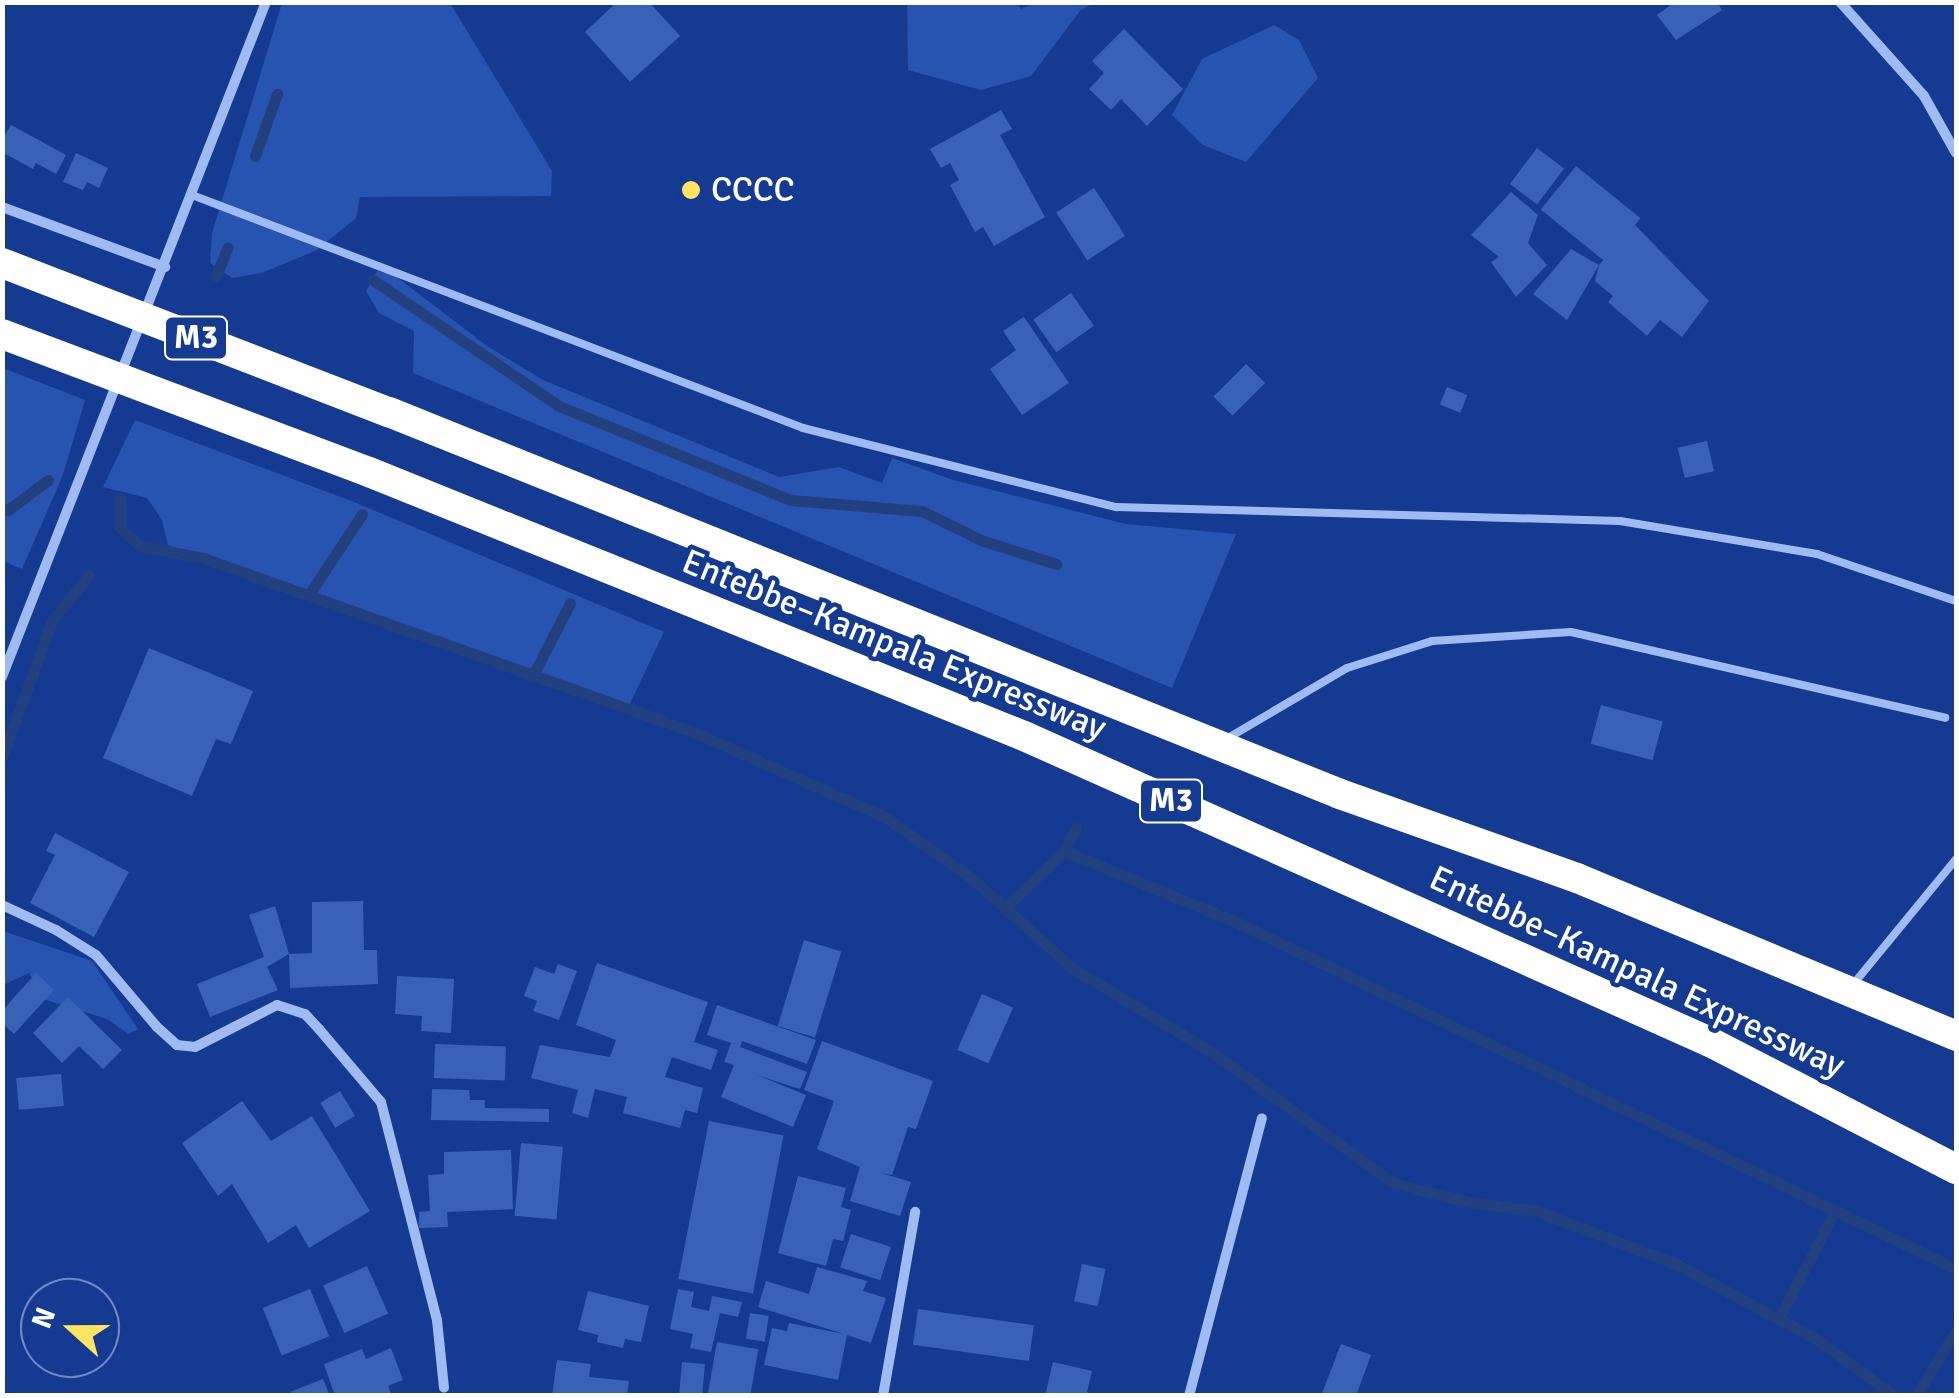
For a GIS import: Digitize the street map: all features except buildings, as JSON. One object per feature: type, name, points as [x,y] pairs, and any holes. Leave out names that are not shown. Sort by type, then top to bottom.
[{"type":"highway","name":"Entebbe–Kampala Expressway","points":[[2,263],[389,412],[1215,745],[1577,878],[1956,1036]]},
{"type":"highway","name":"Entebbe–Kampala Expressway","points":[[2,334],[369,472],[1042,744],[1710,1042],[1956,1168]]},
{"type":"street","points":[[2,677],[266,2]]},
{"type":"street","points":[[1840,2],[1924,96],[1956,154]]},
{"type":"street","points":[[2,207],[165,267]]},
{"type":"street","points":[[2,905],[96,955],[156,1027],[178,1044],[195,1046],[277,1005],[305,1014],[319,1029],[382,1102],[437,1320],[444,1388]]},
{"type":"street","points":[[1189,1396],[1262,1118]]},
{"type":"street","points":[[882,1396],[916,1212]]},
{"type":"lane","points":[[192,194],[803,428],[1116,507],[1620,520],[1817,554],[1956,600]]},
{"type":"lane","points":[[1215,745],[1348,668],[1432,641],[1570,632],[1945,718]]},
{"type":"lane","points":[[1846,992],[1956,859]]},
{"type":"shaded area","points":[[907,2],[1017,3],[1021,9],[1035,3],[1093,3],[1080,11],[1031,76],[981,90],[908,70]]},
{"type":"shaded area","points":[[282,3],[450,3],[552,171],[551,196],[360,197],[356,218],[317,250],[262,273],[232,278],[210,263],[212,233]]},
{"type":"shaded area","points":[[1274,25],[1299,40],[1318,78],[1246,162],[1203,145],[1172,115],[1202,59]]},
{"type":"shaded area","points":[[377,271],[394,275],[487,346],[543,380],[779,477],[839,467],[882,483],[892,458],[953,480],[1126,524],[1236,534],[1172,688],[413,373],[414,331],[379,313],[366,291]]},
{"type":"shaded area","points":[[3,368],[85,400],[63,475],[22,569],[3,561]]},
{"type":"shaded area","points":[[135,420],[354,502],[664,632],[627,710],[168,545],[162,520],[147,498],[103,487]]},
{"type":"shaded area","points":[[3,931],[92,961],[138,1029],[128,1034],[107,1019],[43,999],[29,973],[3,985]]},
{"type":"waterway","points":[[255,156],[277,94]]},
{"type":"waterway","points":[[216,276],[228,247]]},
{"type":"waterway","points":[[373,280],[559,406],[791,500],[922,511],[981,540],[1056,564]]},
{"type":"waterway","points":[[2,508],[8,510],[48,480]]},
{"type":"waterway","points":[[120,498],[120,528],[140,546],[203,558],[691,731],[885,817],[974,880],[1072,968],[1213,1053],[1393,1183],[1469,1202],[1537,1211],[1676,1264],[1816,1339],[1895,1396]]},
{"type":"waterway","points":[[308,596],[362,514]]},
{"type":"waterway","points":[[2,757],[52,621],[89,575]]},
{"type":"waterway","points":[[532,677],[570,603]]},
{"type":"waterway","points":[[1004,909],[1064,851],[1076,828]]},
{"type":"waterway","points":[[1064,851],[1234,921],[1956,1269]]},
{"type":"waterway","points":[[1779,1319],[1835,1210]]},
{"type":"waterway","points":[[1916,1396],[1956,1330]]},
{"type":"place","name":"CCCC","points":[[691,190]]}]
